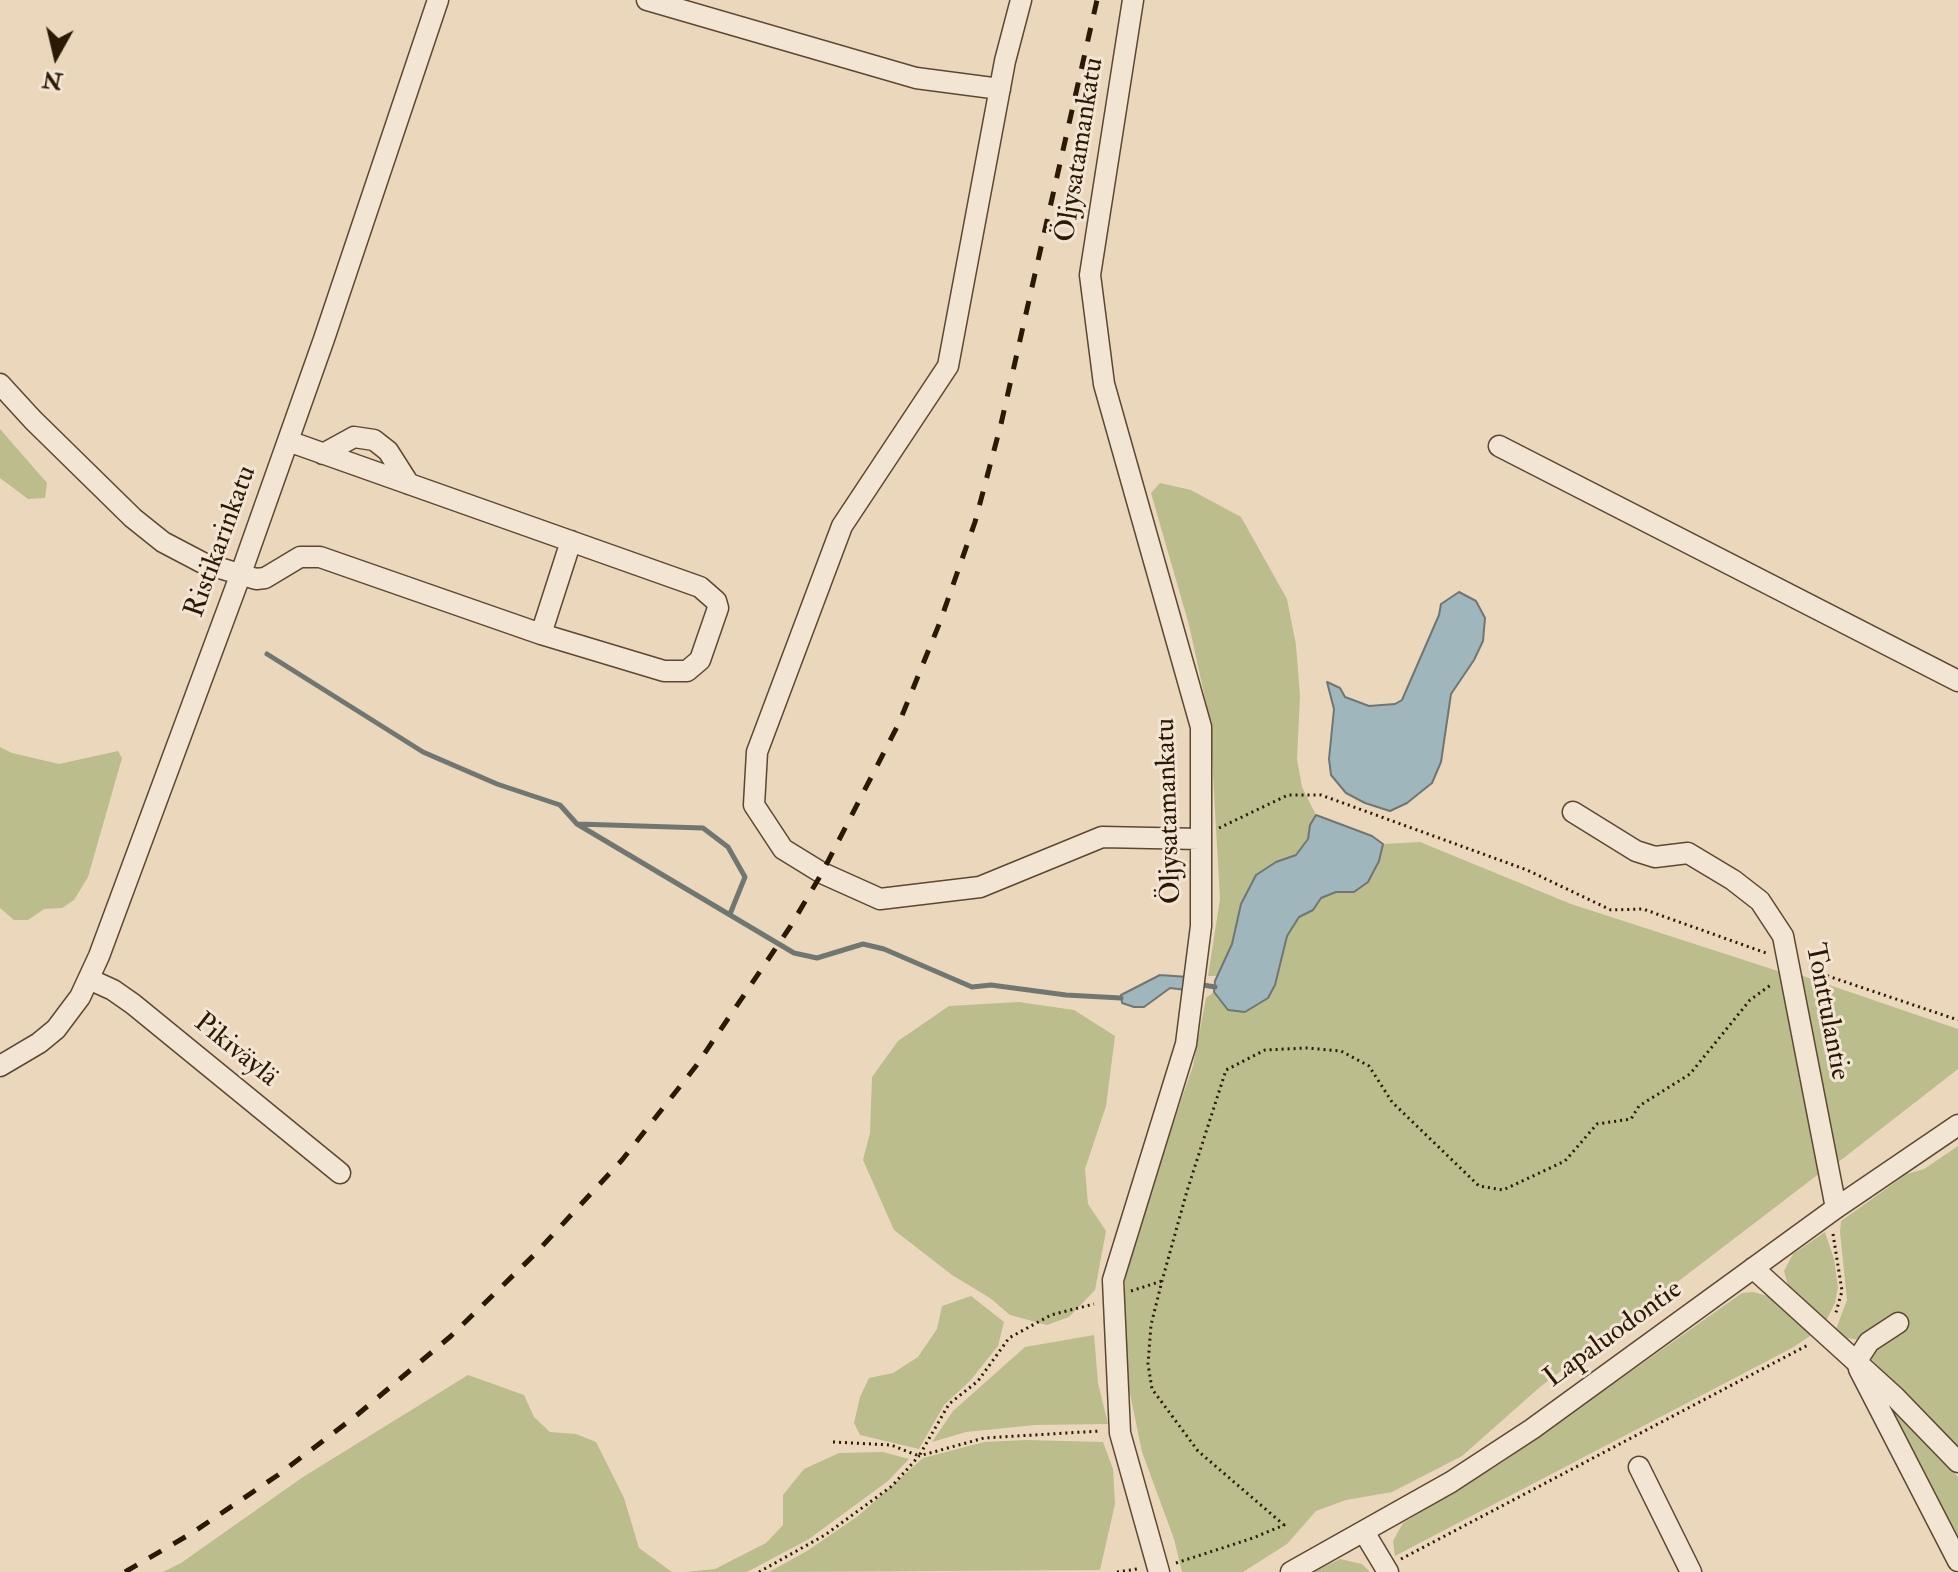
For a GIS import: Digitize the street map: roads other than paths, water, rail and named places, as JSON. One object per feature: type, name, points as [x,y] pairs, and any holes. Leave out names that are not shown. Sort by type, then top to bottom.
[{"type":"street","name":"Ristikarinkatu","points":[[0,1066],[56,1029],[80,997],[89,979],[240,576],[438,0]]},
{"type":"street","points":[[647,0],[916,78],[1000,89]]},
{"type":"street","points":[[1021,0],[1000,89],[948,366],[842,526],[757,752],[754,805],[783,849],[822,873],[880,899],[980,887],[1102,837],[1200,839]]},
{"type":"street","name":"Öljysatamankatu","points":[[1133,0],[1090,275],[1104,384],[1201,727],[1201,926],[1186,1044],[1113,1280],[1120,1429],[1158,1569]]},
{"type":"street","points":[[0,384],[133,518],[183,553],[240,576],[265,578],[300,557],[320,557],[541,634],[664,671],[678,673],[693,668],[700,660],[718,616],[716,601],[700,587],[288,441]]},
{"type":"street","points":[[323,454],[354,437],[374,440],[395,460],[409,484]]},
{"type":"street","points":[[1499,446],[1958,681]]},
{"type":"street","points":[[541,634],[571,541]]},
{"type":"street","name":"Tonttulantie","points":[[1573,812],[1636,851],[1655,857],[1688,853],[1733,880],[1760,901],[1783,936],[1832,1211]]},
{"type":"street","name":"Pikiväylä","points":[[89,979],[133,1004],[340,1173]]},
{"type":"street","name":"Lapaluodontie","points":[[1291,1572],[1451,1482],[1532,1429],[1832,1211],[1958,1125]]},
{"type":"street","points":[[1753,1268],[1928,1429],[1958,1462]]},
{"type":"street","points":[[1856,1362],[1869,1342],[1898,1323]]},
{"type":"street","points":[[1856,1362],[1958,1561]]},
{"type":"street","points":[[1639,1467],[1691,1572]]},
{"type":"street","points":[[1364,1532],[1386,1570]]},
{"type":"water","points":[[1459,592],[1476,601],[1485,618],[1483,641],[1451,694],[1441,762],[1432,783],[1407,803],[1390,811],[1365,803],[1346,793],[1331,775],[1329,759],[1334,709],[1327,682],[1340,688],[1345,697],[1369,706],[1395,704],[1402,700],[1441,604]]},
{"type":"water","points":[[1316,815],[1372,836],[1383,844],[1379,861],[1368,882],[1354,892],[1336,892],[1321,898],[1313,910],[1299,917],[1287,936],[1275,985],[1268,998],[1245,1012],[1228,1010],[1214,992],[1215,981],[1232,944],[1241,904],[1256,875],[1276,862],[1296,855],[1308,839],[1310,825]]},
{"type":"water","points":[[1160,975],[1188,977],[1186,990],[1170,988],[1144,1007],[1122,1003],[1121,995]]},
{"type":"waterway","points":[[267,654],[423,752],[497,784],[560,805],[577,824],[794,953],[817,958],[863,944],[884,949],[972,987],[991,985],[1066,995],[1121,998]]},
{"type":"waterway","points":[[578,824],[703,828],[728,847],[745,877],[730,914]]},
{"type":"waterway","points":[[1203,985],[1215,987]]},
{"type":"railway","points":[[125,1572],[192,1533],[278,1475],[357,1415],[451,1336],[534,1255],[622,1160],[696,1066],[790,927],[822,873],[899,723],[940,622],[975,522],[1001,424],[1097,0]]}]
